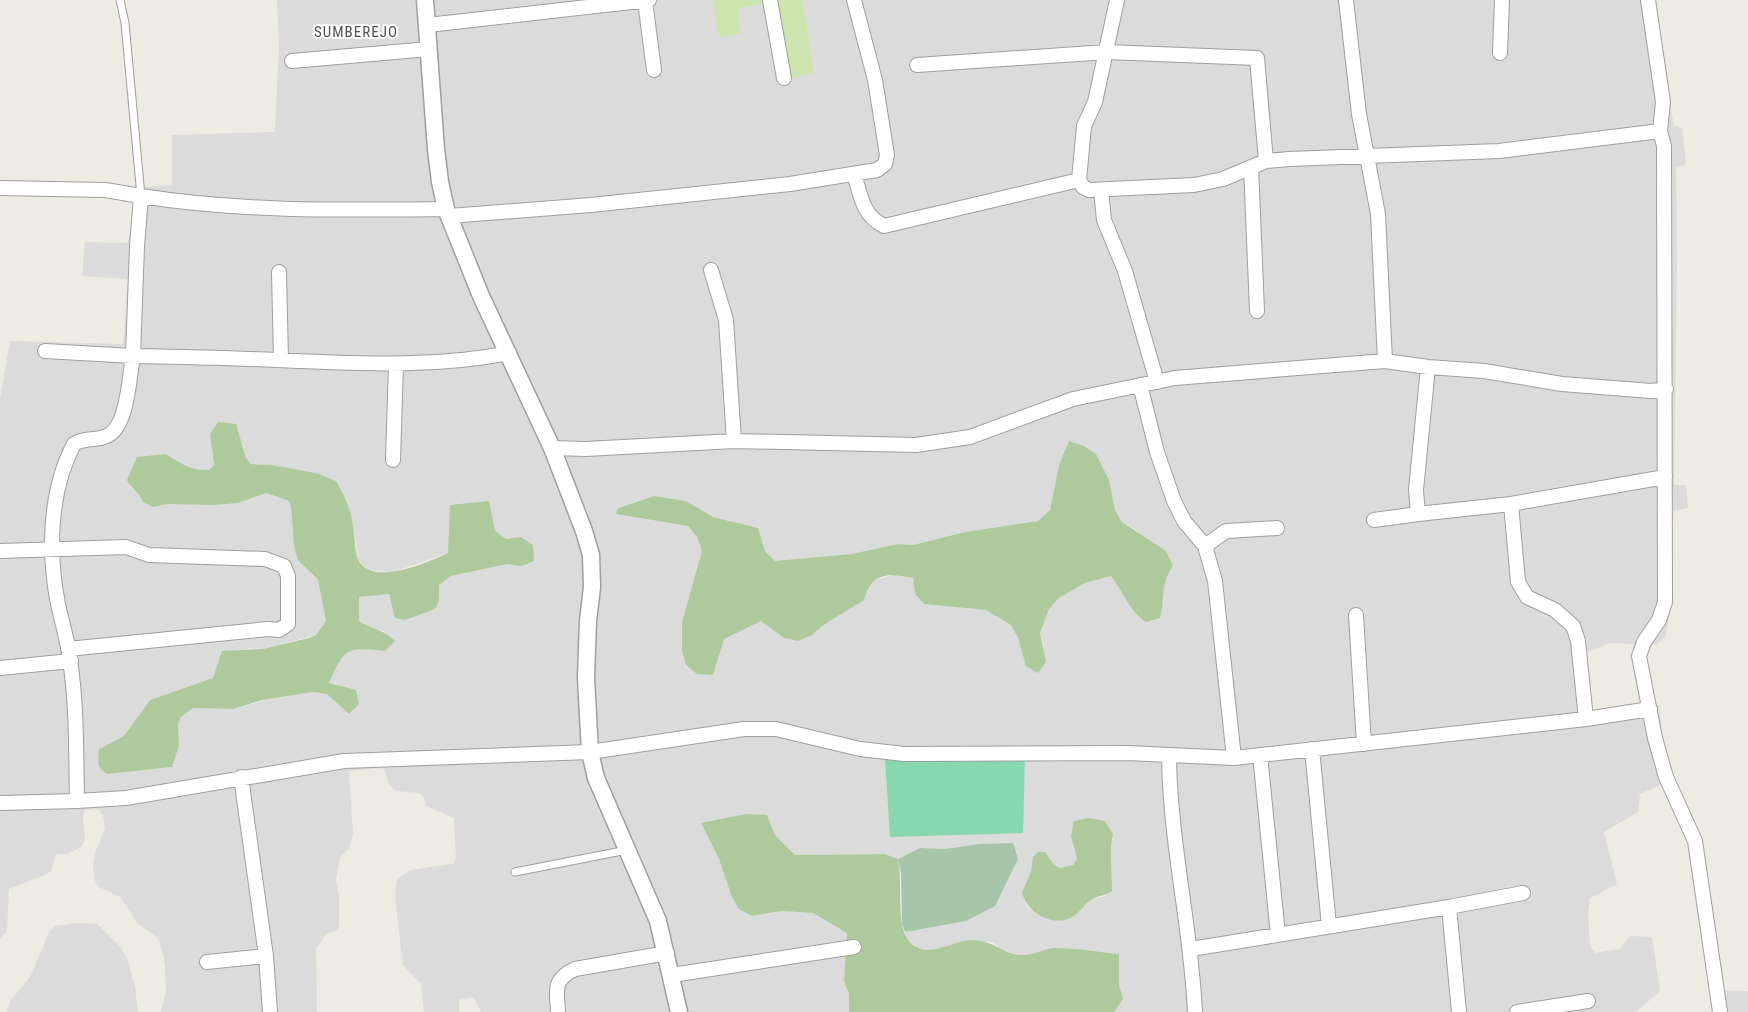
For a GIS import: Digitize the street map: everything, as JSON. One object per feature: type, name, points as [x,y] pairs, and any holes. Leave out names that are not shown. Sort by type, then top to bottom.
[{"type":"street","points":[[425,0],[440,182],[448,212],[482,296],[509,353],[524,392],[552,448],[584,531],[591,555],[592,587],[588,621],[586,678],[590,752],[596,778],[658,921],[667,953],[679,1012]]},
{"type":"street","points":[[428,25],[649,0]]},
{"type":"street","points":[[770,0],[784,78]]},
{"type":"street","points":[[0,188],[105,190],[192,204],[292,210],[448,212],[590,205],[790,184],[878,170],[885,164],[887,155],[875,80],[854,0]]},
{"type":"street","points":[[1117,0],[1095,102],[1084,126],[1079,180],[1083,188],[1089,190],[1194,185],[1224,179],[1266,161],[1499,151],[1660,131]]},
{"type":"street","points":[[1346,0],[1359,114],[1378,214],[1385,360]]},
{"type":"street","points":[[1500,53],[1502,0]]},
{"type":"street","points":[[1648,0],[1663,102],[1660,131],[1664,146],[1665,602],[1659,620],[1644,642],[1639,656],[1666,777],[1695,841],[1720,1012]]},
{"type":"street","points":[[645,1],[654,70]]},
{"type":"street","points":[[292,61],[429,49]]},
{"type":"street","points":[[917,65],[1107,52],[1257,58],[1266,161]]},
{"type":"street","points":[[1251,167],[1257,311]]},
{"type":"street","points":[[854,174],[864,208],[872,220],[884,226],[1079,180]]},
{"type":"street","points":[[1101,190],[1104,220],[1125,272],[1157,382]]},
{"type":"street","points":[[77,801],[69,655],[58,602],[52,549],[54,511],[68,454],[74,444],[79,441],[104,438],[114,432],[124,414],[133,356],[141,196]]},
{"type":"street","points":[[711,270],[726,320],[734,441]]},
{"type":"street","points":[[279,272],[280,360]]},
{"type":"street","points":[[45,351],[396,365],[467,361],[509,353]]},
{"type":"street","points":[[552,448],[586,449],[734,441],[916,445],[970,437],[1073,399],[1140,385],[1278,368],[1385,360],[1428,367],[1484,371],[1562,384],[1650,391],[1666,389]]},
{"type":"street","points":[[393,460],[396,365]]},
{"type":"street","points":[[1418,514],[1416,490],[1428,367]]},
{"type":"street","points":[[1140,385],[1157,452],[1174,501],[1184,521],[1205,546],[1215,581],[1234,758]]},
{"type":"street","points":[[1374,520],[1511,504],[1665,477]]},
{"type":"street","points":[[1511,504],[1518,582],[1527,598],[1555,610],[1573,626],[1578,641],[1586,719]]},
{"type":"street","points":[[1205,546],[1226,531],[1277,528]]},
{"type":"street","points":[[0,551],[126,547],[149,555],[265,558],[284,566],[288,576],[288,624],[279,630],[268,629],[69,655],[0,668]]},
{"type":"street","points":[[1356,615],[1364,744]]},
{"type":"street","points":[[0,803],[126,798],[241,777],[370,759],[590,752],[744,729],[776,729],[860,749],[904,754],[1127,753],[1234,758],[1586,719],[1650,709]]},
{"type":"street","points":[[1312,749],[1329,926]]},
{"type":"street","points":[[1260,755],[1278,935]]},
{"type":"street","points":[[1169,756],[1176,858],[1191,949],[1195,1012]]},
{"type":"street","points":[[241,777],[266,956],[270,1012]]},
{"type":"street","points":[[1191,949],[1449,907],[1523,892]]},
{"type":"street","points":[[1449,907],[1459,1012]]},
{"type":"street","points":[[672,975],[854,947]]},
{"type":"street","points":[[558,1012],[557,983],[563,975],[575,969],[667,953]]},
{"type":"street","points":[[207,962],[266,956]]},
{"type":"street","points":[[1517,1012],[1588,1001]]},
{"type":"lane","points":[[120,0],[125,23],[141,196]]},
{"type":"lane","points":[[514,872],[627,850]]},
{"type":"shaded area","points":[[277,0],[713,0],[714,7],[741,33],[738,9],[764,3],[814,73],[803,0],[1656,0],[1664,72],[1674,126],[1682,128],[1686,164],[1676,168],[1677,262],[1674,485],[1686,485],[1688,508],[1672,511],[1673,593],[1666,635],[1656,645],[1611,643],[1574,657],[1579,713],[1614,712],[1659,704],[1664,744],[1673,779],[1640,794],[1638,812],[1604,832],[1617,884],[1590,898],[1588,913],[1590,946],[1595,953],[1620,949],[1630,936],[1652,937],[1660,991],[1636,1012],[1114,1012],[1123,999],[1119,985],[1119,954],[1052,948],[1033,955],[1019,955],[1004,951],[993,942],[972,940],[930,951],[917,948],[907,937],[905,932],[928,927],[1013,843],[979,844],[945,849],[920,848],[898,859],[885,854],[795,855],[775,835],[767,815],[702,823],[719,859],[752,916],[781,911],[813,913],[848,933],[844,981],[849,994],[849,1012],[481,1012],[473,997],[459,1000],[459,1012],[424,1012],[421,984],[403,965],[395,896],[397,879],[410,870],[453,864],[456,857],[454,818],[426,806],[424,798],[419,793],[396,791],[390,786],[383,768],[349,771],[353,834],[349,848],[340,857],[336,881],[339,896],[339,927],[334,932],[327,933],[316,949],[317,1012],[161,1012],[166,991],[165,964],[157,937],[138,924],[120,897],[99,887],[95,881],[93,865],[96,850],[105,829],[103,815],[98,809],[85,810],[83,817],[85,840],[81,847],[68,854],[56,854],[52,869],[47,874],[9,889],[7,932],[0,938],[0,399],[10,341],[123,344],[128,279],[82,276],[85,242],[128,243],[140,187],[172,185],[172,135],[275,132],[279,46]],"holes":[[[243,443],[246,459],[250,464],[272,465],[316,473],[340,487],[353,523],[359,560],[369,570],[393,572],[448,553],[450,539],[448,532],[495,531],[506,539],[521,537],[521,566],[507,564],[451,576],[439,585],[439,601],[390,593],[359,597],[359,621],[371,629],[385,631],[385,651],[355,648],[341,656],[328,683],[342,686],[327,694],[313,692],[285,695],[233,709],[193,708],[181,717],[178,724],[179,746],[172,767],[107,774],[99,749],[124,736],[150,700],[213,678],[248,648],[263,649],[316,635],[326,621],[318,580],[312,576],[294,546],[289,501],[266,493],[238,503],[168,504],[153,507],[129,486],[166,454],[180,464],[201,470],[209,470],[214,465],[211,449]],[[1059,465],[1109,480],[1115,510],[1122,522],[1136,530],[1173,566],[1165,577],[1162,591],[1164,605],[1127,601],[1121,587],[1111,576],[1085,583],[1059,598],[1049,609],[1040,633],[1044,646],[1026,666],[1018,638],[1011,625],[987,610],[924,604],[915,594],[913,578],[895,575],[874,580],[868,585],[864,600],[822,626],[812,635],[784,638],[761,621],[723,639],[713,675],[682,622],[702,551],[697,537],[688,526],[616,514],[618,507],[654,496],[686,501],[713,517],[758,528],[765,551],[775,561],[851,554],[898,544],[913,545],[965,532],[1038,521],[1050,510]],[[885,759],[1022,805],[1023,832]],[[1113,834],[1106,896],[1091,899],[1075,915],[1061,920],[1047,918],[1027,907],[1022,893],[1031,871],[1033,857],[1045,852],[1054,865],[1060,868],[1067,868],[1073,865],[1077,859],[1072,845]]]},
{"type":"shaded area","points":[[77,923],[97,924],[120,946],[127,958],[135,987],[138,1012],[6,1012],[11,1000],[30,977],[50,930],[56,926]]},
{"type":"shaded area","points":[[1711,990],[1748,991],[1748,1012],[1713,1012]]},
{"type":"green space","points":[[713,0],[803,0],[814,73],[779,81],[764,3],[738,9],[741,33],[721,38],[717,31]]},
{"type":"green space","points":[[218,422],[236,424],[246,458],[251,464],[272,465],[316,473],[336,481],[351,514],[358,559],[365,567],[375,572],[401,570],[428,562],[448,553],[450,505],[489,501],[495,531],[506,539],[521,537],[533,545],[534,561],[521,566],[507,564],[451,576],[439,585],[439,601],[435,609],[405,620],[395,618],[389,594],[359,597],[359,621],[386,634],[395,641],[385,651],[362,649],[348,652],[339,662],[329,683],[356,690],[359,704],[349,714],[327,694],[313,692],[262,700],[233,709],[193,708],[181,717],[178,724],[179,746],[172,767],[107,774],[99,766],[99,749],[124,736],[150,700],[213,678],[222,651],[263,649],[309,638],[316,635],[326,621],[318,580],[298,560],[294,546],[289,501],[266,493],[238,503],[214,505],[168,504],[153,507],[143,502],[127,480],[137,457],[166,454],[191,468],[209,470],[214,465],[210,434]]},
{"type":"green space","points":[[1069,441],[1084,446],[1096,454],[1109,480],[1115,510],[1122,522],[1166,551],[1173,566],[1164,586],[1160,618],[1146,622],[1130,606],[1111,576],[1085,583],[1059,598],[1049,609],[1040,633],[1046,662],[1038,673],[1026,666],[1018,638],[1011,625],[986,610],[924,604],[915,594],[913,578],[888,575],[876,579],[871,584],[864,600],[822,626],[812,635],[798,641],[784,638],[761,621],[724,639],[713,675],[697,674],[686,665],[682,651],[682,622],[702,551],[697,537],[688,526],[616,514],[618,508],[654,496],[686,501],[713,517],[758,528],[765,551],[775,561],[851,554],[898,544],[913,545],[965,532],[1038,521],[1050,510],[1059,465]]},
{"type":"green space","points":[[888,757],[1025,757],[1023,833],[890,837],[885,759]]},
{"type":"green space","points":[[746,814],[767,815],[775,835],[795,855],[885,854],[898,859],[902,922],[907,938],[914,946],[930,950],[974,940],[1021,955],[1054,948],[1119,954],[1119,985],[1123,999],[1114,1012],[849,1012],[849,994],[844,981],[847,933],[813,913],[782,911],[752,916],[739,909],[732,897],[719,859],[701,823]]},
{"type":"green space","points":[[1088,818],[1105,821],[1113,834],[1111,855],[1112,891],[1086,903],[1074,916],[1067,920],[1051,920],[1043,917],[1030,907],[1022,893],[1031,871],[1033,857],[1038,852],[1045,852],[1054,865],[1060,868],[1073,865],[1077,859],[1071,837],[1074,821]]},
{"type":"green space","points":[[1013,843],[1018,859],[995,906],[966,921],[905,932],[902,924],[901,873],[898,859],[920,848],[945,849],[979,844]]},
{"type":"district","name":"SUMBEREJO","points":[[356,32]]}]
